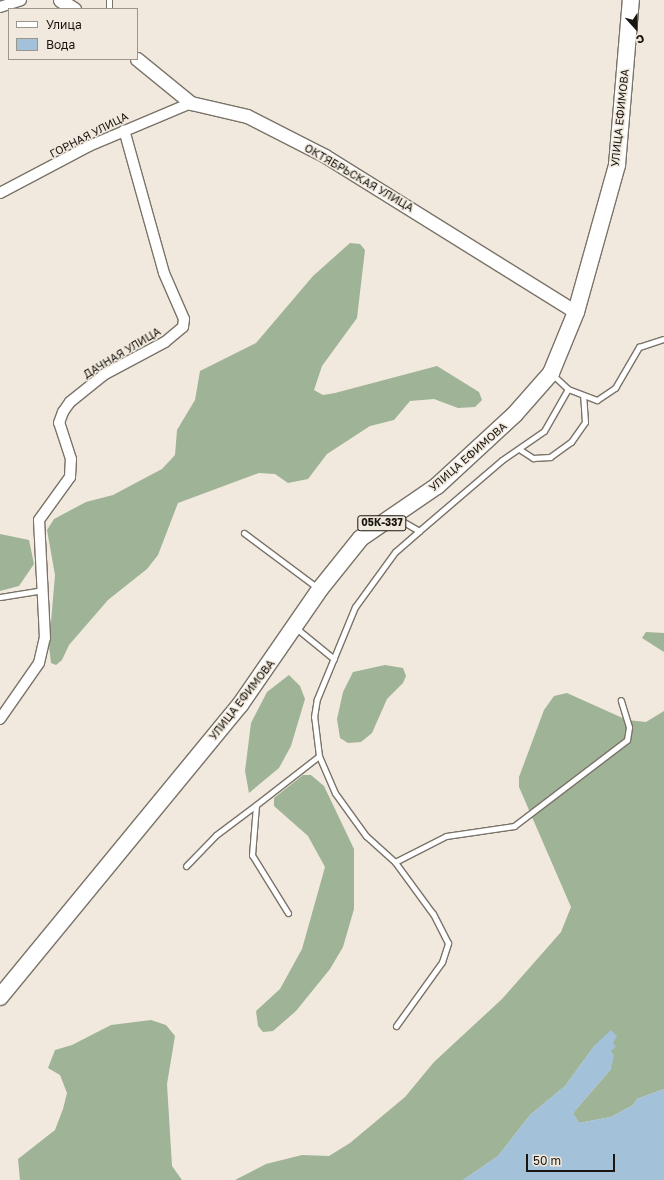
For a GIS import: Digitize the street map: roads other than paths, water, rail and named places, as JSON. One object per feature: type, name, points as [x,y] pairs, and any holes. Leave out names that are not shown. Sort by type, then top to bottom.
[{"type":"main road","name":"УЛИЦА ЕФИМОВА","points":[[0,997],[240,705],[320,589],[361,538],[437,486],[486,443],[550,373],[576,312],[617,165],[631,0]]},
{"type":"street","points":[[0,7],[21,0]]},
{"type":"street","points":[[60,0],[72,8]]},
{"type":"street","name":"ОКТЯБРЬСКАЯ УЛИЦА","points":[[138,60],[191,103],[247,116],[325,156],[576,312]]},
{"type":"street","name":"ГОРНАЯ УЛИЦА","points":[[0,193],[124,130],[191,103]]},
{"type":"street","name":"ДАЧНАЯ УЛИЦА","points":[[0,719],[39,663],[45,638],[38,520],[64,486],[71,466],[59,422],[63,412],[70,402],[105,374],[165,342],[182,327],[184,319],[164,273],[124,130]]},
{"type":"lane","points":[[550,373],[568,388],[583,396],[597,400],[606,397],[626,373],[639,347],[664,339]]},
{"type":"lane","points":[[396,1026],[442,962],[448,943],[433,914],[395,862],[366,836],[346,810],[319,756],[315,711],[334,659],[362,594],[395,552],[549,426],[568,388]]},
{"type":"lane","points":[[519,449],[533,458],[550,457],[571,442],[585,422],[583,396]]},
{"type":"lane","points":[[392,516],[419,531]]},
{"type":"lane","points":[[244,534],[320,589]]},
{"type":"lane","points":[[0,597],[43,590]]},
{"type":"lane","points":[[295,627],[334,659]]},
{"type":"lane","points":[[395,862],[446,836],[514,826],[627,740],[629,727],[621,700]]},
{"type":"lane","points":[[186,866],[216,835],[319,756]]},
{"type":"lane","points":[[256,805],[252,855],[288,913]]},
{"type":"water","points":[[611,1030],[617,1036],[613,1043],[616,1046],[611,1051],[614,1055],[611,1069],[573,1113],[579,1123],[611,1117],[633,1105],[637,1099],[664,1089],[664,1180],[463,1180],[498,1156],[530,1115],[565,1086],[595,1045]]}]
